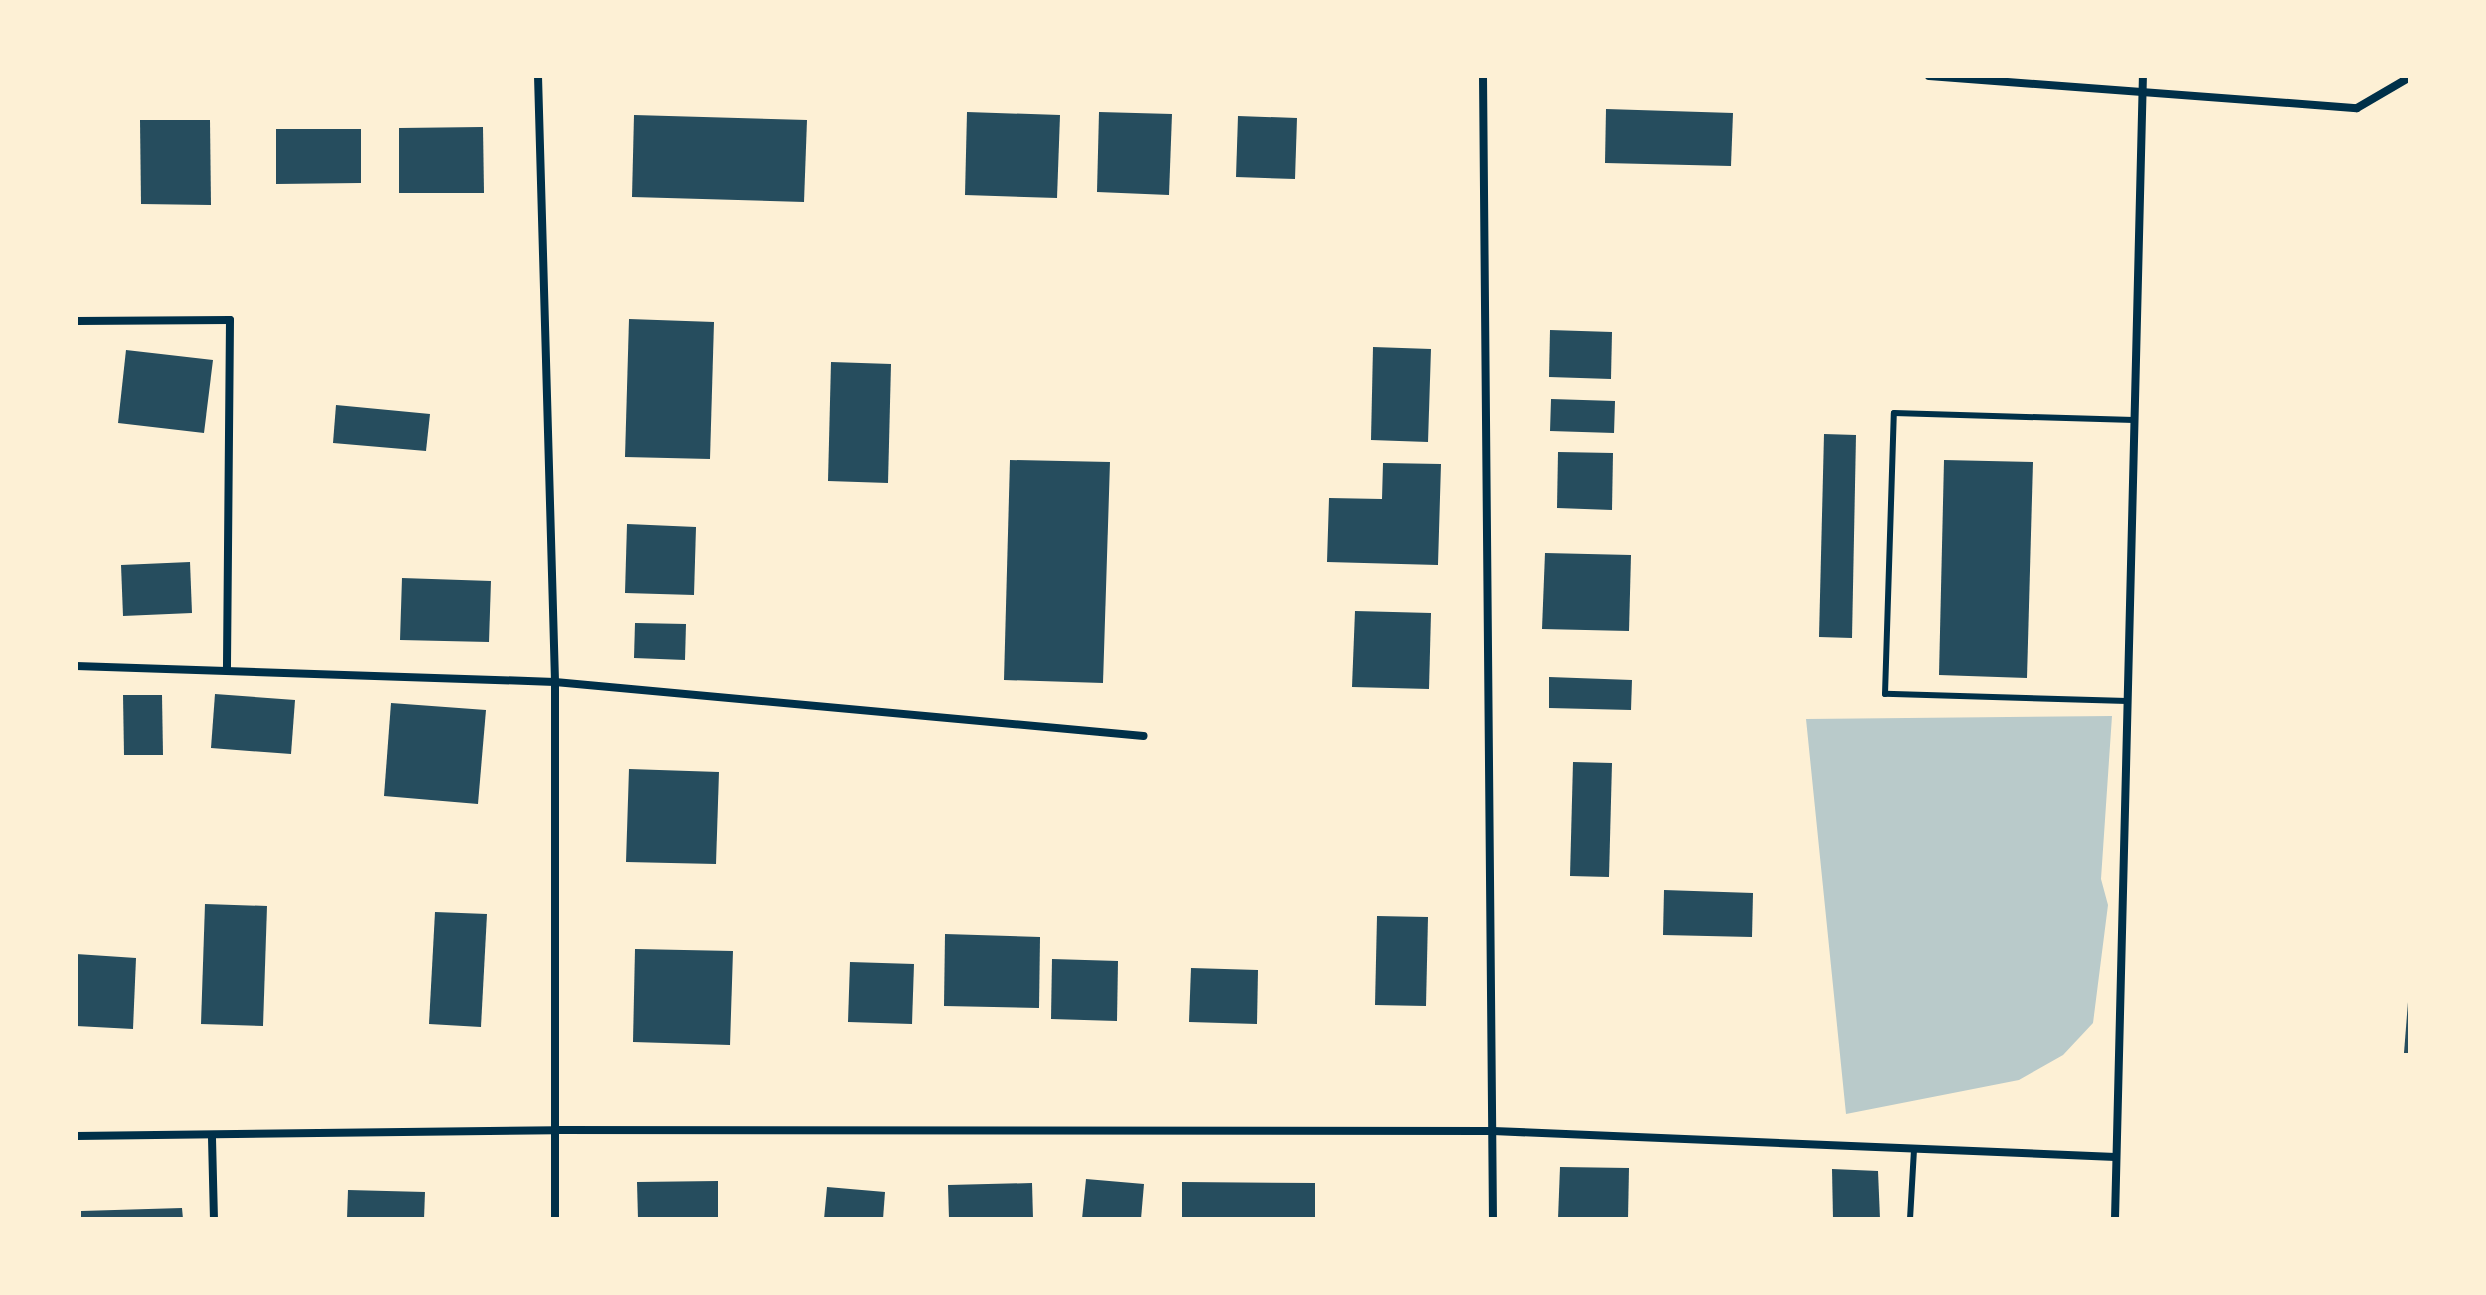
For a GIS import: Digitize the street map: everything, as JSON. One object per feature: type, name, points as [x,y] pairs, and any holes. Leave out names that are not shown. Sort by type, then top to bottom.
[{"type":"street","points":[[538,76],[555,682],[555,1219]]},
{"type":"street","points":[[1483,76],[1493,1219]]},
{"type":"street","points":[[1929,76],[2357,108],[2408,82]]},
{"type":"street","points":[[2115,1219],[2143,76]]},
{"type":"street","points":[[76,321],[230,320],[227,669]]},
{"type":"street","points":[[76,666],[555,682],[1144,736]]},
{"type":"street","points":[[76,1136],[212,1138],[555,1130],[1493,1131],[2115,1157]]},
{"type":"street","points":[[212,1138],[214,1219]]},
{"type":"lane","points":[[2127,701],[1885,694],[1894,413],[2134,420]]},
{"type":"lane","points":[[1910,1219],[1914,1149]]},
{"type":"shaded area","points":[[2112,716],[2101,879],[2108,905],[2093,1023],[2063,1055],[2019,1080],[1846,1114],[1806,719]]},
{"type":"building","points":[[1606,109],[1733,113],[1731,166],[1605,163]]},
{"type":"building","points":[[967,112],[1060,115],[1057,198],[965,195]]},
{"type":"building","points":[[1099,112],[1172,114],[1169,195],[1097,192]]},
{"type":"building","points":[[634,115],[807,120],[804,202],[632,197]]},
{"type":"building","points":[[1238,116],[1297,118],[1295,179],[1236,177]]},
{"type":"building","points":[[140,120],[210,120],[211,205],[141,204]]},
{"type":"building","points":[[483,127],[484,193],[399,193],[399,128]]},
{"type":"building","points":[[276,129],[361,129],[361,183],[276,184]]},
{"type":"building","points":[[629,319],[714,322],[710,459],[625,457]]},
{"type":"building","points":[[1550,330],[1612,332],[1611,379],[1549,377]]},
{"type":"building","points":[[1373,347],[1431,349],[1428,442],[1371,440]]},
{"type":"building","points":[[126,350],[213,360],[204,433],[118,423]]},
{"type":"building","points":[[831,362],[891,364],[888,483],[828,481]]},
{"type":"building","points":[[1551,399],[1615,401],[1614,433],[1550,431]]},
{"type":"building","points":[[336,405],[430,414],[426,451],[333,443]]},
{"type":"building","points":[[1824,434],[1856,435],[1852,638],[1819,637]]},
{"type":"building","points":[[1558,452],[1613,453],[1612,510],[1557,508]]},
{"type":"building","points":[[1010,460],[1110,462],[1103,683],[1004,680]]},
{"type":"building","points":[[1944,460],[2033,462],[2027,678],[1939,675]]},
{"type":"building","points":[[1383,463],[1441,464],[1438,565],[1327,562],[1329,498],[1382,499]]},
{"type":"building","points":[[627,524],[696,527],[694,595],[625,593]]},
{"type":"building","points":[[1545,553],[1631,555],[1629,631],[1542,629]]},
{"type":"building","points":[[190,562],[192,613],[123,616],[121,565]]},
{"type":"building","points":[[402,578],[491,581],[489,642],[400,640]]},
{"type":"building","points":[[1355,611],[1431,613],[1429,689],[1352,687]]},
{"type":"building","points":[[635,623],[686,624],[685,660],[634,658]]},
{"type":"building","points":[[1549,677],[1632,680],[1631,710],[1549,708]]},
{"type":"building","points":[[215,694],[295,700],[291,754],[211,748]]},
{"type":"building","points":[[123,695],[162,695],[163,755],[124,755]]},
{"type":"building","points":[[391,703],[486,710],[478,804],[384,796]]},
{"type":"building","points":[[1573,762],[1612,763],[1609,877],[1570,876]]},
{"type":"building","points":[[629,769],[719,772],[716,864],[626,862]]},
{"type":"building","points":[[1664,890],[1753,893],[1752,937],[1663,935]]},
{"type":"building","points":[[205,904],[267,906],[263,1026],[201,1024]]},
{"type":"building","points":[[435,912],[487,914],[481,1027],[429,1024]]},
{"type":"building","points":[[1377,916],[1428,917],[1426,1006],[1375,1005]]},
{"type":"building","points":[[945,934],[1040,937],[1039,1008],[944,1006]]},
{"type":"building","points":[[635,949],[733,951],[730,1045],[633,1042]]},
{"type":"building","points":[[76,954],[136,958],[133,1029],[76,1026]]},
{"type":"building","points":[[1052,959],[1118,961],[1117,1021],[1051,1019]]},
{"type":"building","points":[[850,962],[914,964],[912,1024],[848,1022]]},
{"type":"building","points":[[1191,968],[1258,970],[1257,1024],[1189,1022]]},
{"type":"building","points":[[2408,1002],[2410,1053],[2404,1053]]},
{"type":"building","points":[[1560,1167],[1629,1168],[1628,1219],[1558,1219]]},
{"type":"building","points":[[1832,1169],[1878,1171],[1880,1219],[1833,1219]]},
{"type":"building","points":[[1086,1179],[1144,1184],[1141,1219],[1082,1219]]},
{"type":"building","points":[[718,1181],[718,1219],[638,1219],[637,1182]]},
{"type":"building","points":[[1182,1182],[1315,1183],[1315,1219],[1182,1219]]},
{"type":"building","points":[[1032,1183],[1033,1219],[949,1219],[948,1185]]},
{"type":"building","points":[[827,1187],[885,1192],[883,1219],[824,1219]]},
{"type":"building","points":[[348,1190],[425,1192],[424,1219],[347,1219]]},
{"type":"building","points":[[182,1208],[183,1219],[81,1219],[81,1211]]}]
